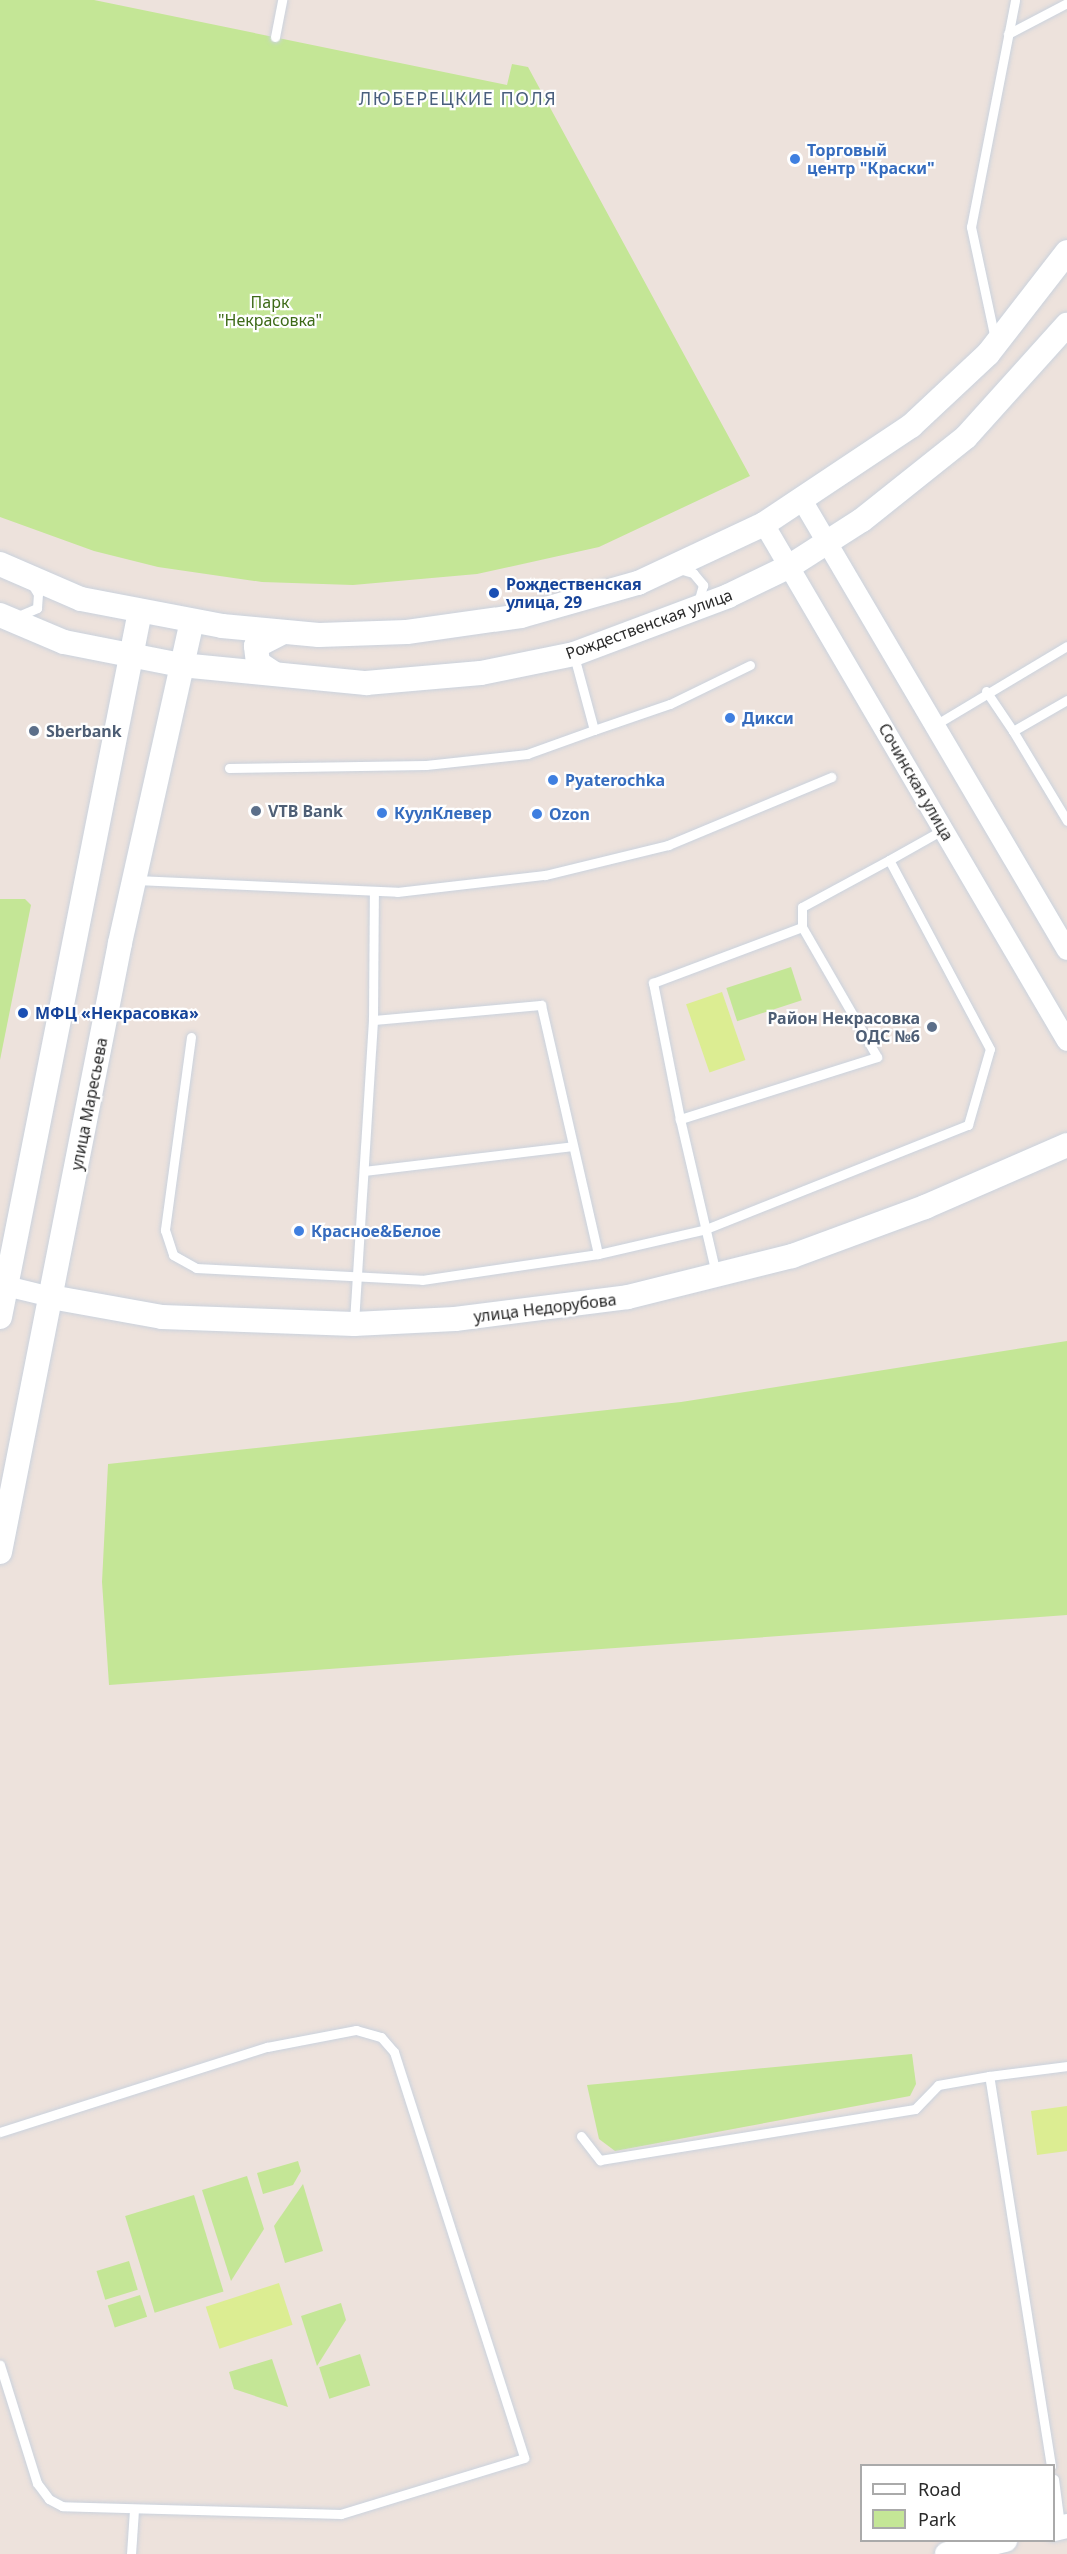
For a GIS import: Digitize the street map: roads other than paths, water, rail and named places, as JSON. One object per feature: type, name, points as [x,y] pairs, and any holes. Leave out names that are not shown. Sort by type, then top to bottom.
[{"type":"street","points":[[0,564],[81,598],[192,622],[283,632],[407,632],[521,616],[673,568],[764,524],[802,500],[911,426],[996,344],[1067,252]]},
{"type":"street","name":"Рождественская улица","points":[[4,617],[64,642],[181,665],[366,683],[481,673],[574,654],[693,609],[790,566],[827,542],[966,437],[1067,325]]},
{"type":"street","points":[[802,500],[1067,950]]},
{"type":"street","name":"Сочинская улица","points":[[764,524],[1067,1041]]},
{"type":"street","points":[[0,1317],[3,1286],[140,611]]},
{"type":"street","name":"улица Маресьева","points":[[0,1552],[134,880],[192,622]]},
{"type":"street","points":[[275,674],[258,663],[256,646],[283,632]]},
{"type":"street","name":"улица Недорубова","points":[[3,1286],[162,1317],[354,1324],[455,1319],[627,1297],[792,1256],[925,1207],[1067,1145]]},
{"type":"street","points":[[947,2554],[1001,2542]]},
{"type":"lane","points":[[275,37],[282,0]]},
{"type":"lane","points":[[996,344],[971,227],[1015,0]]},
{"type":"lane","points":[[1008,34],[1067,3]]},
{"type":"lane","points":[[673,568],[693,573],[703,585],[693,609]]},
{"type":"lane","points":[[4,617],[37,608],[38,594],[25,575]]},
{"type":"lane","points":[[935,726],[986,691],[1067,646]]},
{"type":"lane","points":[[574,654],[594,730]]},
{"type":"lane","points":[[229,768],[426,765],[527,754],[670,704],[750,664]]},
{"type":"lane","points":[[986,691],[1067,821]]},
{"type":"lane","points":[[1013,731],[1067,700]]},
{"type":"lane","points":[[134,880],[374,891],[544,875],[668,845],[831,777]]},
{"type":"lane","points":[[680,1119],[877,1057],[802,927],[802,907],[944,830]]},
{"type":"lane","points":[[191,1038],[165,1230],[173,1255],[196,1268],[357,1280],[497,1273],[598,1254],[706,1229],[968,1125],[990,1050],[889,860]]},
{"type":"lane","points":[[354,1324],[373,1020],[374,891]]},
{"type":"lane","points":[[717,1276],[680,1119],[653,983],[802,927]]},
{"type":"lane","points":[[373,1020],[541,1005],[598,1254]]},
{"type":"lane","points":[[364,1171],[573,1146]]},
{"type":"lane","points":[[0,2132],[276,2045],[356,2030],[381,2037],[394,2052],[524,2458],[341,2514],[134,2510],[62,2506],[44,2494],[0,2365]]},
{"type":"lane","points":[[581,2136],[600,2160],[915,2109],[938,2085],[1067,2066]]},
{"type":"lane","points":[[989,2076],[1052,2464]]},
{"type":"lane","points":[[1055,2493],[1060,2527]]},
{"type":"lane","points":[[131,2554],[134,2510]]},
{"type":"place","name":"Торговый центр \"Краски\"","points":[[795,159]]},
{"type":"place","name":"Рождественская улица, 29","points":[[494,593]]},
{"type":"place","name":"Дикси","points":[[730,718]]},
{"type":"place","name":"Sberbank","points":[[34,731]]},
{"type":"place","name":"Pyaterochka","points":[[553,780]]},
{"type":"place","name":"VTB Bank","points":[[256,811]]},
{"type":"place","name":"КуулКлевер","points":[[382,813]]},
{"type":"place","name":"Ozon","points":[[537,814]]},
{"type":"place","name":"МФЦ «Некрасовка»","points":[[23,1013]]},
{"type":"place","name":"Район Некрасовка ОДС №6","points":[[932,1027]]},
{"type":"place","name":"Красное&Белое","points":[[299,1231]]},
{"type":"district","name":"ЛЮБЕРЕЦКИЕ ПОЛЯ","points":[[458,98]]},
{"type":"park label","name":"Парк \"Некрасовка\"","points":[[270,311]]}]
